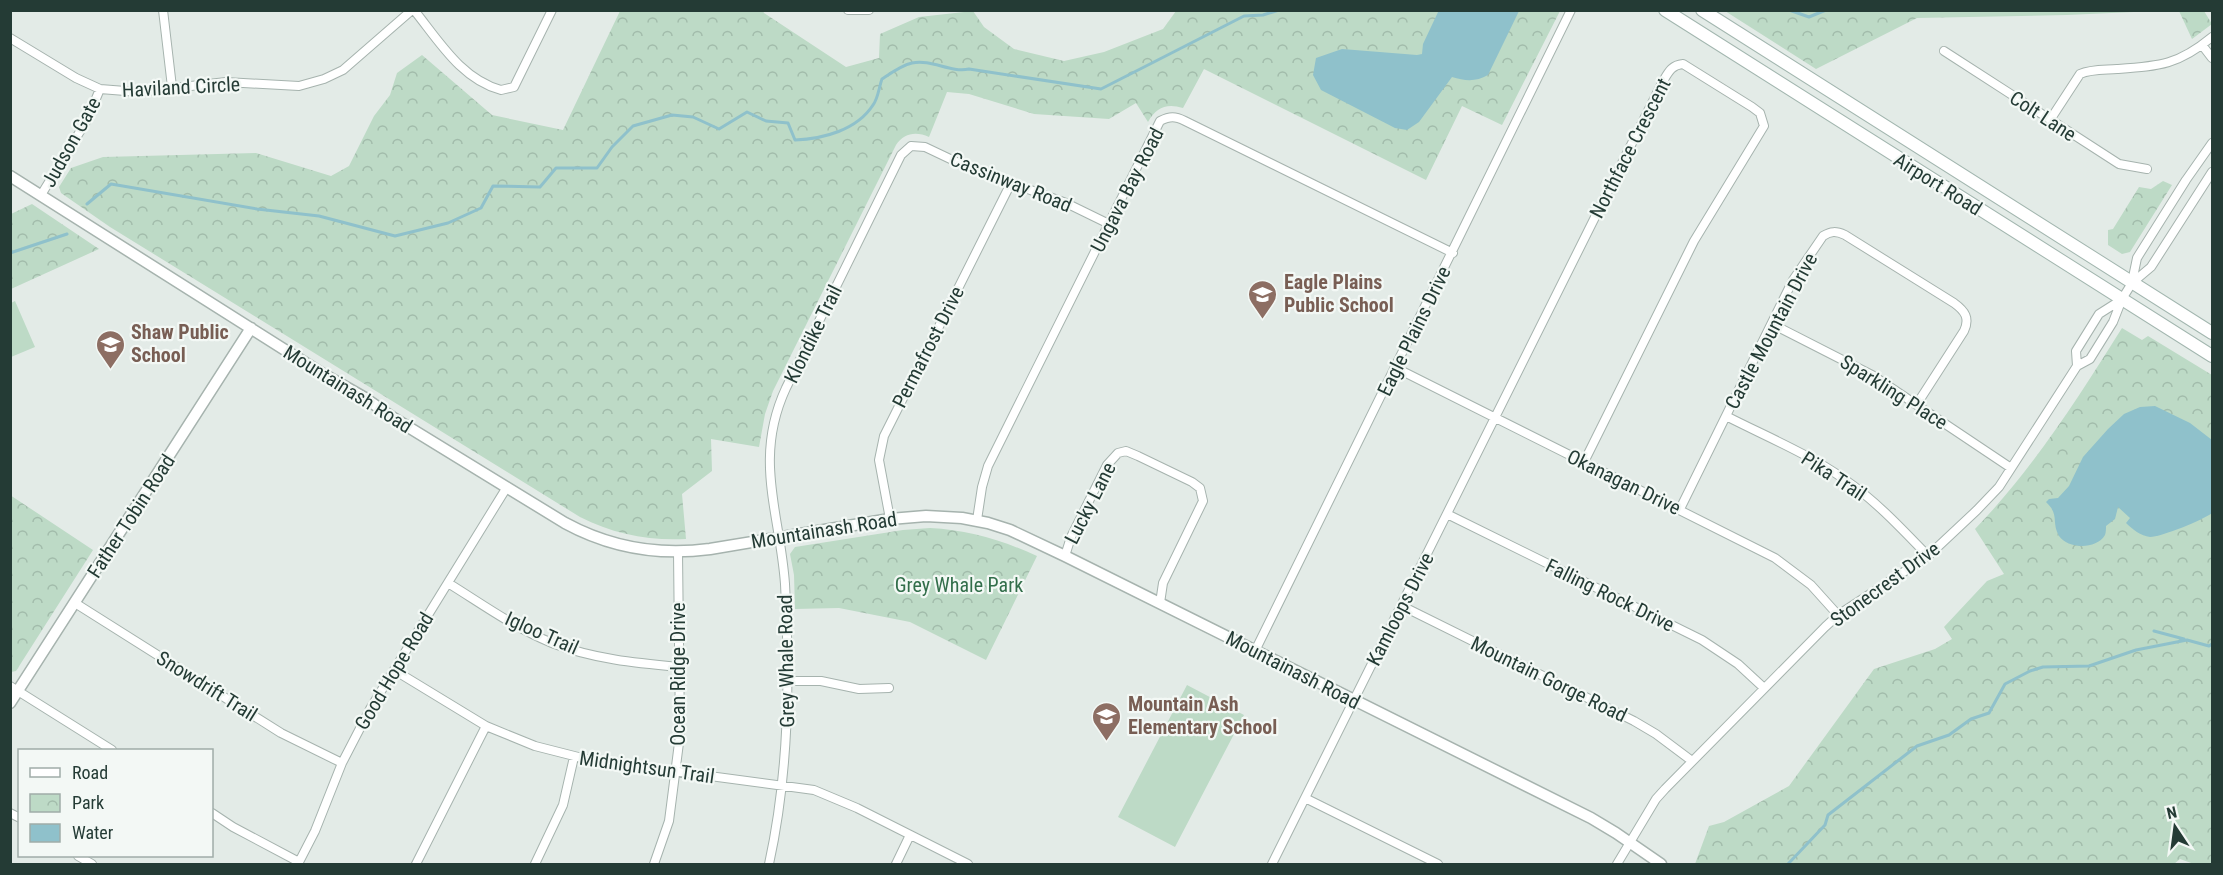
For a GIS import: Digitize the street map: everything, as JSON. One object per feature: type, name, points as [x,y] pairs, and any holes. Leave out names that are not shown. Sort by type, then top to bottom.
[{"type":"main road","name":"Airport Road","points":[[1665,10],[2212,356]]},
{"type":"main road","name":"Airport Road","points":[[1702,10],[2212,333]]},
{"type":"street","points":[[163,10],[172,87]]},
{"type":"street","name":"Haviland Circle","points":[[10,38],[76,78],[100,89],[138,92],[226,82],[288,86],[310,84],[343,70],[413,10],[464,70],[478,80],[501,90],[514,87],[552,10]]},
{"type":"street","points":[[848,10],[869,10]]},
{"type":"street","name":"Eagle Plains Drive","points":[[1256,651],[1571,10]]},
{"type":"street","points":[[2050,120],[2080,74],[2160,66],[2181,59],[2212,38]]},
{"type":"street","points":[[2202,45],[2212,58]]},
{"type":"street","name":"Colt Lane","points":[[1944,51],[2119,164],[2147,169]]},
{"type":"street","name":"Northface Crescent","points":[[1496,417],[1662,83],[1675,65],[1683,64],[1691,68],[1760,113],[1764,126],[1695,241],[1584,462]]},
{"type":"street","name":"Judson Gate","points":[[41,195],[87,120],[100,89]]},
{"type":"street","name":"Ungava Bay Road","points":[[977,520],[988,466],[1160,122],[1176,117],[1453,253]]},
{"type":"street","points":[[2132,283],[2138,258],[2186,180],[2212,143]]},
{"type":"street","name":"Cassinway Road","points":[[911,146],[925,147],[965,166],[1066,203],[1109,224]]},
{"type":"street","name":"Klondike Trail","points":[[778,538],[769,470],[769,444],[777,410],[901,155],[911,146]]},
{"type":"street","points":[[2132,283],[2151,267],[2212,172]]},
{"type":"street","name":"Mountainash Road","points":[[10,176],[122,249],[565,523],[594,538],[627,547],[678,552],[890,519],[926,516],[977,520],[1010,530],[1591,819],[1661,864]]},
{"type":"street","name":"Permafrost Drive","points":[[890,519],[879,460],[884,436],[1011,183]]},
{"type":"street","name":"Castle Mountain Drive","points":[[1680,509],[1793,280],[1823,236],[1829,232],[1841,233],[1954,303],[1965,313],[1966,327],[1917,404]]},
{"type":"street","name":"Stonecrest Drive","points":[[1617,864],[1656,799],[1764,688],[1838,615],[1928,556],[1999,487],[2077,366],[2090,359],[2113,322],[2122,299],[2132,283]]},
{"type":"street","name":"Stonecrest Drive","points":[[2077,366],[2076,351],[2099,314],[2122,299]]},
{"type":"street","name":"Sparkling Place","points":[[1772,324],[1872,375],[2011,468]]},
{"type":"street","name":"Father Tobin Road","points":[[10,703],[14,688],[75,603],[251,328]]},
{"type":"street","name":"Okanagan Drive","points":[[1396,368],[1680,509],[1787,565],[1811,585],[1838,615]]},
{"type":"street","name":"Pika Trail","points":[[1726,416],[1842,477],[1872,501],[1928,556]]},
{"type":"street","name":"Kamloops Drive","points":[[1272,864],[1496,417]]},
{"type":"street","name":"Lucky Lane","points":[[1065,556],[1071,537],[1107,465],[1118,453],[1126,451],[1192,482],[1200,488],[1203,501],[1163,583],[1160,603]]},
{"type":"street","name":"Good Hope Road","points":[[299,863],[315,831],[342,763],[370,709],[507,487]]},
{"type":"street","name":"Falling Rock Drive","points":[[1447,514],[1702,640],[1731,659],[1764,688]]},
{"type":"street","name":"Grey Whale Road","points":[[769,864],[787,734],[784,582],[778,538]]},
{"type":"street","name":"Ocean Ridge Drive","points":[[654,864],[669,821],[681,717],[678,552]]},
{"type":"street","name":"Igloo Trail","points":[[448,583],[517,626],[560,645],[605,658],[680,667]]},
{"type":"street","name":"Snowdrift Trail","points":[[75,603],[281,733],[342,763]]},
{"type":"street","name":"Mountain Gorge Road","points":[[1402,606],[1634,721],[1692,761]]},
{"type":"street","name":"Midnightsun Trail","points":[[394,670],[486,726],[535,746],[574,757],[824,793],[968,864]]},
{"type":"street","points":[[787,681],[827,682],[859,689],[889,688]]},
{"type":"street","points":[[14,688],[110,749]]},
{"type":"street","points":[[416,864],[486,726]]},
{"type":"street","points":[[535,864],[563,805],[574,757]]},
{"type":"street","points":[[1305,798],[1438,864]]},
{"type":"street","points":[[213,814],[299,863]]},
{"type":"street","points":[[896,864],[910,835]]},
{"type":"green space","points":[[620,11],[763,11],[846,67],[879,58],[880,34],[919,17],[973,11],[984,27],[1014,49],[1064,61],[1104,52],[1163,29],[1176,11],[1560,11],[1502,125],[1462,106],[1426,180],[1204,69],[1183,108],[1167,106],[1162,108],[1148,122],[1136,103],[1109,119],[1034,114],[969,94],[947,92],[929,137],[911,134],[896,145],[773,391],[765,414],[759,447],[711,439],[712,471],[682,494],[686,539],[658,539],[631,535],[605,528],[580,517],[110,227],[61,193],[59,187],[71,168],[103,157],[256,153],[331,176],[349,166],[374,116],[390,95],[397,73],[422,55],[492,115],[563,130]]},
{"type":"green space","points":[[1725,11],[2156,11],[1917,18],[1816,69]]},
{"type":"green space","points":[[2179,11],[2204,11],[2212,24],[2192,39]]},
{"type":"green space","points":[[2163,181],[2172,185],[2130,252],[2122,254],[2108,245],[2108,230],[2113,229],[2139,187],[2151,189]]},
{"type":"green space","points":[[32,204],[99,249],[11,289],[11,214]]},
{"type":"green space","points":[[15,301],[35,347],[11,357],[11,303]]},
{"type":"green space","points":[[2122,328],[2142,340],[2148,336],[2212,375],[2212,864],[2194,864],[2180,859],[2174,864],[1695,864],[1709,826],[1724,822],[1789,786],[1874,669],[1935,649],[1952,639],[1944,627],[1987,581],[2004,574],[1975,529],[2035,457],[2071,407]]},
{"type":"green space","points":[[10,495],[93,550],[16,671],[11,672]]},
{"type":"green space","name":"Grey Whale Park","points":[[930,528],[985,537],[1037,556],[986,660],[910,622],[839,608],[795,609],[794,575],[790,554],[795,547]]},
{"type":"green space","points":[[1187,685],[1244,715],[1175,847],[1118,817]]},
{"type":"water","points":[[1439,10],[1519,11],[1488,75],[1470,80],[1452,77],[1419,122],[1407,130],[1395,128],[1321,90],[1313,75],[1316,58],[1342,49],[1422,54],[1423,44]]},
{"type":"water","points":[[2155,406],[2190,423],[2212,440],[2212,513],[2182,528],[2150,537],[2140,534],[2128,525],[2126,523],[2130,518],[2118,507],[2115,519],[2106,526],[2105,535],[2101,540],[2082,546],[2063,540],[2057,531],[2053,511],[2046,502],[2049,499],[2058,498],[2069,486],[2083,457],[2124,414],[2140,407]]},
{"type":"waterway","points":[[87,204],[111,184],[257,209],[319,216],[395,236],[448,223],[481,208],[493,186],[540,187],[556,168],[597,168],[612,147],[633,126],[672,115],[693,117],[719,129],[747,112],[766,121],[788,123],[795,140],[817,138],[838,132],[858,121],[875,102],[882,79],[904,66],[919,62],[1101,89],[1244,16],[1263,15],[1279,10]]},
{"type":"waterway","points":[[1789,10],[1809,17],[1826,10]]},
{"type":"waterway","points":[[10,253],[67,234]]},
{"type":"waterway","points":[[2154,631],[2184,639]]},
{"type":"waterway","points":[[1788,864],[1825,825],[1828,815],[1917,746],[1949,735],[1971,719],[1989,713],[2005,684],[2030,671],[2043,667],[2089,666],[2136,650],[2187,640],[2209,646],[2212,644]]},
{"type":"place","name":"Eagle Plains Public School","points":[[1263,320]]},
{"type":"place","name":"Shaw Public School","points":[[110,370]]},
{"type":"place","name":"Mountain Ash Elementary School","points":[[1107,742]]}]
